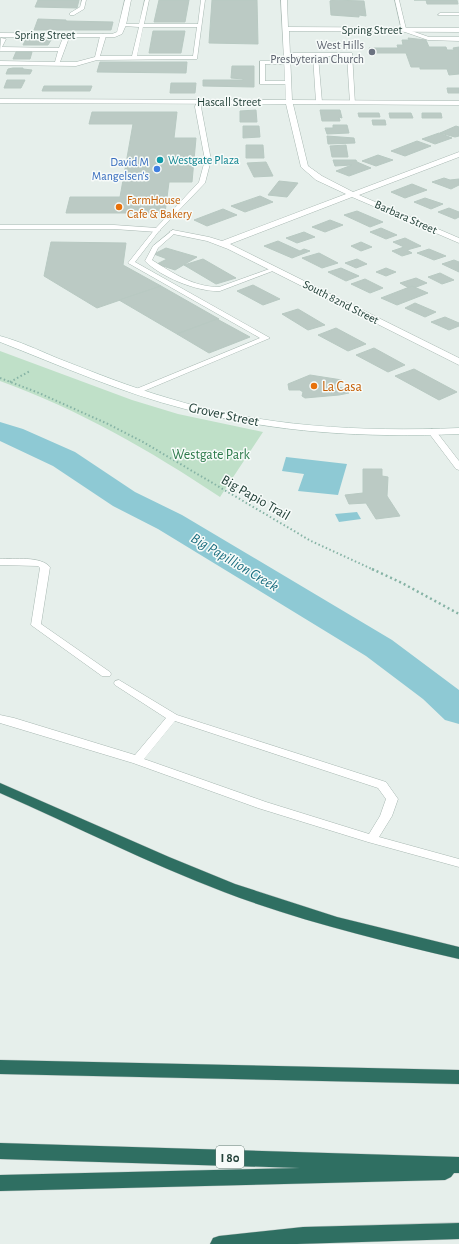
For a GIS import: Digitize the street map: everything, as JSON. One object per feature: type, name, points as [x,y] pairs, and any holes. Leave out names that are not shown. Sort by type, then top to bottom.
[{"type":"highway","points":[[0,788],[148,856],[263,900],[346,925],[459,953]]},
{"type":"highway","points":[[0,1067],[459,1077]]},
{"type":"highway","name":"I 80","points":[[0,1150],[459,1165]]},
{"type":"highway","points":[[0,1183],[459,1172]]},
{"type":"highway","points":[[219,1244],[303,1235],[459,1231]]},
{"type":"street","points":[[123,25],[128,0]]},
{"type":"street","name":"Barbara Street","points":[[284,0],[289,102],[305,167],[319,178],[352,194],[459,241]]},
{"type":"street","name":"Spring Street","points":[[2,37],[113,36],[120,33],[123,25]]},
{"type":"street","name":"Spring Street","points":[[286,29],[459,30]]},
{"type":"street","name":"Hascall Street","points":[[0,101],[459,103]]},
{"type":"street","points":[[222,244],[459,154]]},
{"type":"street","points":[[0,227],[114,227],[157,230]]},
{"type":"street","name":"South 82nd Street","points":[[174,232],[209,239],[222,244],[274,268],[459,362]]},
{"type":"street","name":"Grover Street","points":[[0,339],[139,391],[187,406],[244,419],[284,425],[367,432],[459,431]]},
{"type":"lane","points":[[72,14],[82,8],[84,0]]},
{"type":"lane","points":[[134,58],[143,25],[147,0]]},
{"type":"lane","points":[[0,63],[76,64],[97,58],[195,58],[203,0]]},
{"type":"lane","points":[[397,0],[405,30],[428,38],[459,39]]},
{"type":"lane","points":[[440,14],[459,14]]},
{"type":"lane","points":[[123,25],[200,26]]},
{"type":"lane","points":[[57,64],[67,36]]},
{"type":"lane","points":[[97,58],[102,36]]},
{"type":"lane","points":[[2,37],[0,48],[61,50]]},
{"type":"lane","points":[[287,54],[350,54],[353,103]]},
{"type":"lane","points":[[315,54],[319,102]]},
{"type":"lane","points":[[287,62],[262,62],[262,83],[288,83]]},
{"type":"lane","points":[[139,391],[266,338],[131,263],[157,230],[202,183],[208,160],[198,107],[199,102]]},
{"type":"lane","points":[[174,232],[155,247],[148,261],[197,288],[220,289],[274,268]]},
{"type":"lane","points":[[432,432],[459,467]]},
{"type":"lane","points":[[1,565],[40,563],[44,567],[36,625],[106,674]]},
{"type":"lane","points":[[119,683],[173,717],[382,785],[392,799],[386,816],[372,839]]},
{"type":"lane","points":[[137,760],[173,717]]},
{"type":"lane","points":[[0,719],[137,760],[262,805],[372,839],[459,863]]},
{"type":"path","points":[[10,382],[30,371]]},
{"type":"path","name":"Big Papio Trail","points":[[0,378],[39,393],[108,424],[143,442],[311,541],[402,583],[459,614]]},
{"type":"green space","name":"Westgate Park","points":[[0,351],[132,400],[178,414],[263,432],[220,497],[141,447],[113,432],[58,404],[0,381]]},
{"type":"water","points":[[286,457],[347,464],[338,495],[298,491],[304,474],[282,471]]},
{"type":"water","points":[[357,512],[361,519],[339,522],[335,514]]},
{"type":"building","points":[[38,0],[79,0],[77,8],[35,7]]},
{"type":"building","points":[[159,0],[189,0],[185,22],[154,22]]},
{"type":"building","points":[[212,0],[257,0],[258,44],[209,43]]},
{"type":"building","points":[[426,0],[457,0],[458,4],[427,4]]},
{"type":"building","points":[[330,1],[364,1],[366,16],[331,15]]},
{"type":"building","points":[[38,19],[113,22],[111,30],[34,30]]},
{"type":"building","points":[[153,31],[185,31],[181,53],[149,53]]},
{"type":"building","points":[[408,38],[426,40],[429,47],[446,47],[447,50],[454,50],[453,48],[459,47],[459,74],[449,75],[447,69],[420,69],[420,67],[411,67],[406,53],[371,53],[369,48],[398,48],[397,45],[403,45],[402,40],[409,40]]},
{"type":"building","points":[[26,39],[51,40],[48,45],[23,45]]},
{"type":"building","points":[[16,52],[32,52],[30,59],[13,59]]},
{"type":"building","points":[[100,62],[187,62],[186,73],[97,72]]},
{"type":"building","points":[[232,66],[254,66],[254,87],[203,86],[203,80],[243,80],[231,78]]},
{"type":"building","points":[[13,68],[32,70],[30,74],[6,74],[8,69]]},
{"type":"building","points":[[7,80],[25,80],[21,88],[4,88]]},
{"type":"building","points":[[171,83],[196,83],[195,93],[170,93]]},
{"type":"building","points":[[44,86],[92,86],[90,91],[42,91]]},
{"type":"building","points":[[447,88],[459,88],[459,93],[448,93]]},
{"type":"building","points":[[256,110],[257,122],[240,122],[240,111]]},
{"type":"building","points":[[320,110],[340,110],[342,118],[339,117],[340,121],[322,121]]},
{"type":"building","name":"Westgate Plaza","points":[[92,112],[177,112],[174,138],[196,138],[192,182],[169,182],[165,213],[66,213],[70,197],[120,197],[133,124],[89,124]]},
{"type":"building","points":[[358,113],[379,113],[380,117],[359,117]]},
{"type":"building","points":[[389,113],[411,113],[413,118],[390,118]]},
{"type":"building","points":[[422,113],[441,113],[442,118],[422,118]]},
{"type":"building","points":[[372,120],[385,120],[386,125],[373,125]]},
{"type":"building","points":[[333,125],[347,125],[349,133],[327,134],[325,128],[333,128]]},
{"type":"building","points":[[243,126],[259,126],[260,137],[243,138]]},
{"type":"building","points":[[456,126],[459,127],[459,136],[455,137],[440,133]]},
{"type":"building","points":[[439,133],[452,138],[435,144],[422,139]]},
{"type":"building","points":[[327,136],[354,138],[355,143],[328,144]]},
{"type":"building","points":[[417,141],[431,146],[405,156],[391,151]]},
{"type":"building","points":[[246,145],[263,145],[264,158],[246,158]]},
{"type":"building","points":[[346,145],[348,157],[332,157],[330,146]]},
{"type":"building","points":[[378,155],[393,160],[376,166],[362,161]]},
{"type":"building","points":[[333,160],[356,160],[357,162],[371,168],[349,176],[336,171],[352,165],[335,166]]},
{"type":"building","points":[[266,162],[273,176],[254,177],[247,163]]},
{"type":"building","points":[[444,178],[450,180],[459,179],[459,185],[451,189],[432,182]]},
{"type":"building","points":[[279,181],[298,183],[287,197],[268,195]]},
{"type":"building","points":[[412,184],[427,190],[405,198],[391,192]]},
{"type":"building","points":[[260,196],[273,202],[245,212],[231,206]]},
{"type":"building","points":[[425,198],[443,204],[431,209],[414,202]]},
{"type":"building","points":[[449,208],[459,212],[459,217],[455,219],[438,212]]},
{"type":"building","points":[[223,209],[237,215],[207,226],[194,220]]},
{"type":"building","points":[[357,211],[383,222],[370,227],[344,215]]},
{"type":"building","points":[[330,220],[343,225],[325,232],[312,227]]},
{"type":"building","points":[[381,228],[397,235],[386,239],[370,232]]},
{"type":"building","points":[[304,232],[315,237],[297,243],[286,238]]},
{"type":"building","points":[[405,238],[421,246],[407,250],[412,253],[402,256],[392,251],[404,247],[393,242]]},
{"type":"building","points":[[278,241],[300,251],[304,249],[310,251],[292,258],[264,246]]},
{"type":"building","points":[[51,242],[126,243],[123,265],[161,286],[97,308],[44,276]]},
{"type":"building","points":[[361,242],[372,247],[361,251],[351,246]]},
{"type":"building","points":[[166,248],[197,257],[175,270],[157,264],[167,259],[154,254]]},
{"type":"building","points":[[429,249],[446,256],[434,260],[417,253]]},
{"type":"building","points":[[319,253],[338,263],[322,268],[302,258]]},
{"type":"building","points":[[203,259],[236,278],[216,284],[184,265]]},
{"type":"building","points":[[357,259],[367,264],[356,268],[345,263]]},
{"type":"building","points":[[454,260],[459,262],[459,272],[442,264]]},
{"type":"building","points":[[341,268],[359,276],[346,281],[328,272]]},
{"type":"building","points":[[386,268],[396,272],[386,276],[376,272]]},
{"type":"building","points":[[440,273],[454,280],[442,284],[428,277]]},
{"type":"building","points":[[416,278],[427,283],[411,289],[400,283]]},
{"type":"building","points":[[365,279],[383,288],[370,293],[351,284]]},
{"type":"building","points":[[253,285],[280,299],[263,305],[237,291]]},
{"type":"building","points":[[161,286],[219,319],[177,334],[119,300]]},
{"type":"building","points":[[412,286],[428,293],[397,305],[381,298]]},
{"type":"building","points":[[415,303],[436,312],[425,317],[405,308]]},
{"type":"building","points":[[298,309],[325,325],[308,330],[282,314]]},
{"type":"building","points":[[445,317],[459,323],[459,326],[449,330],[431,322]]},
{"type":"building","points":[[217,319],[250,337],[209,353],[177,334]]},
{"type":"building","points":[[336,328],[366,344],[348,351],[318,335]]},
{"type":"building","points":[[374,348],[405,365],[388,372],[356,355]]},
{"type":"building","points":[[414,369],[457,392],[439,400],[395,376]]},
{"type":"building","name":"La Casa","points":[[310,375],[342,380],[338,387],[343,388],[349,393],[305,398],[302,396],[303,392],[300,390],[289,390],[288,384]]},
{"type":"building","points":[[363,469],[382,469],[382,476],[388,477],[387,496],[400,516],[376,519],[366,503],[349,504],[345,495],[363,493]]},
{"type":"waterway","name":"Big Papillion Creek","points":[[0,431],[64,459],[124,499],[170,522],[379,648],[436,690],[459,711]]},
{"type":"place","name":"West Hills Presbyterian Church","points":[[372,52]]},
{"type":"place","name":"Westgate Plaza","points":[[160,160]]},
{"type":"place","name":"David M Mangelsen's","points":[[157,169]]},
{"type":"place","name":"FarmHouse Cafe & Bakery","points":[[119,207]]},
{"type":"place","name":"La Casa","points":[[314,386]]}]
